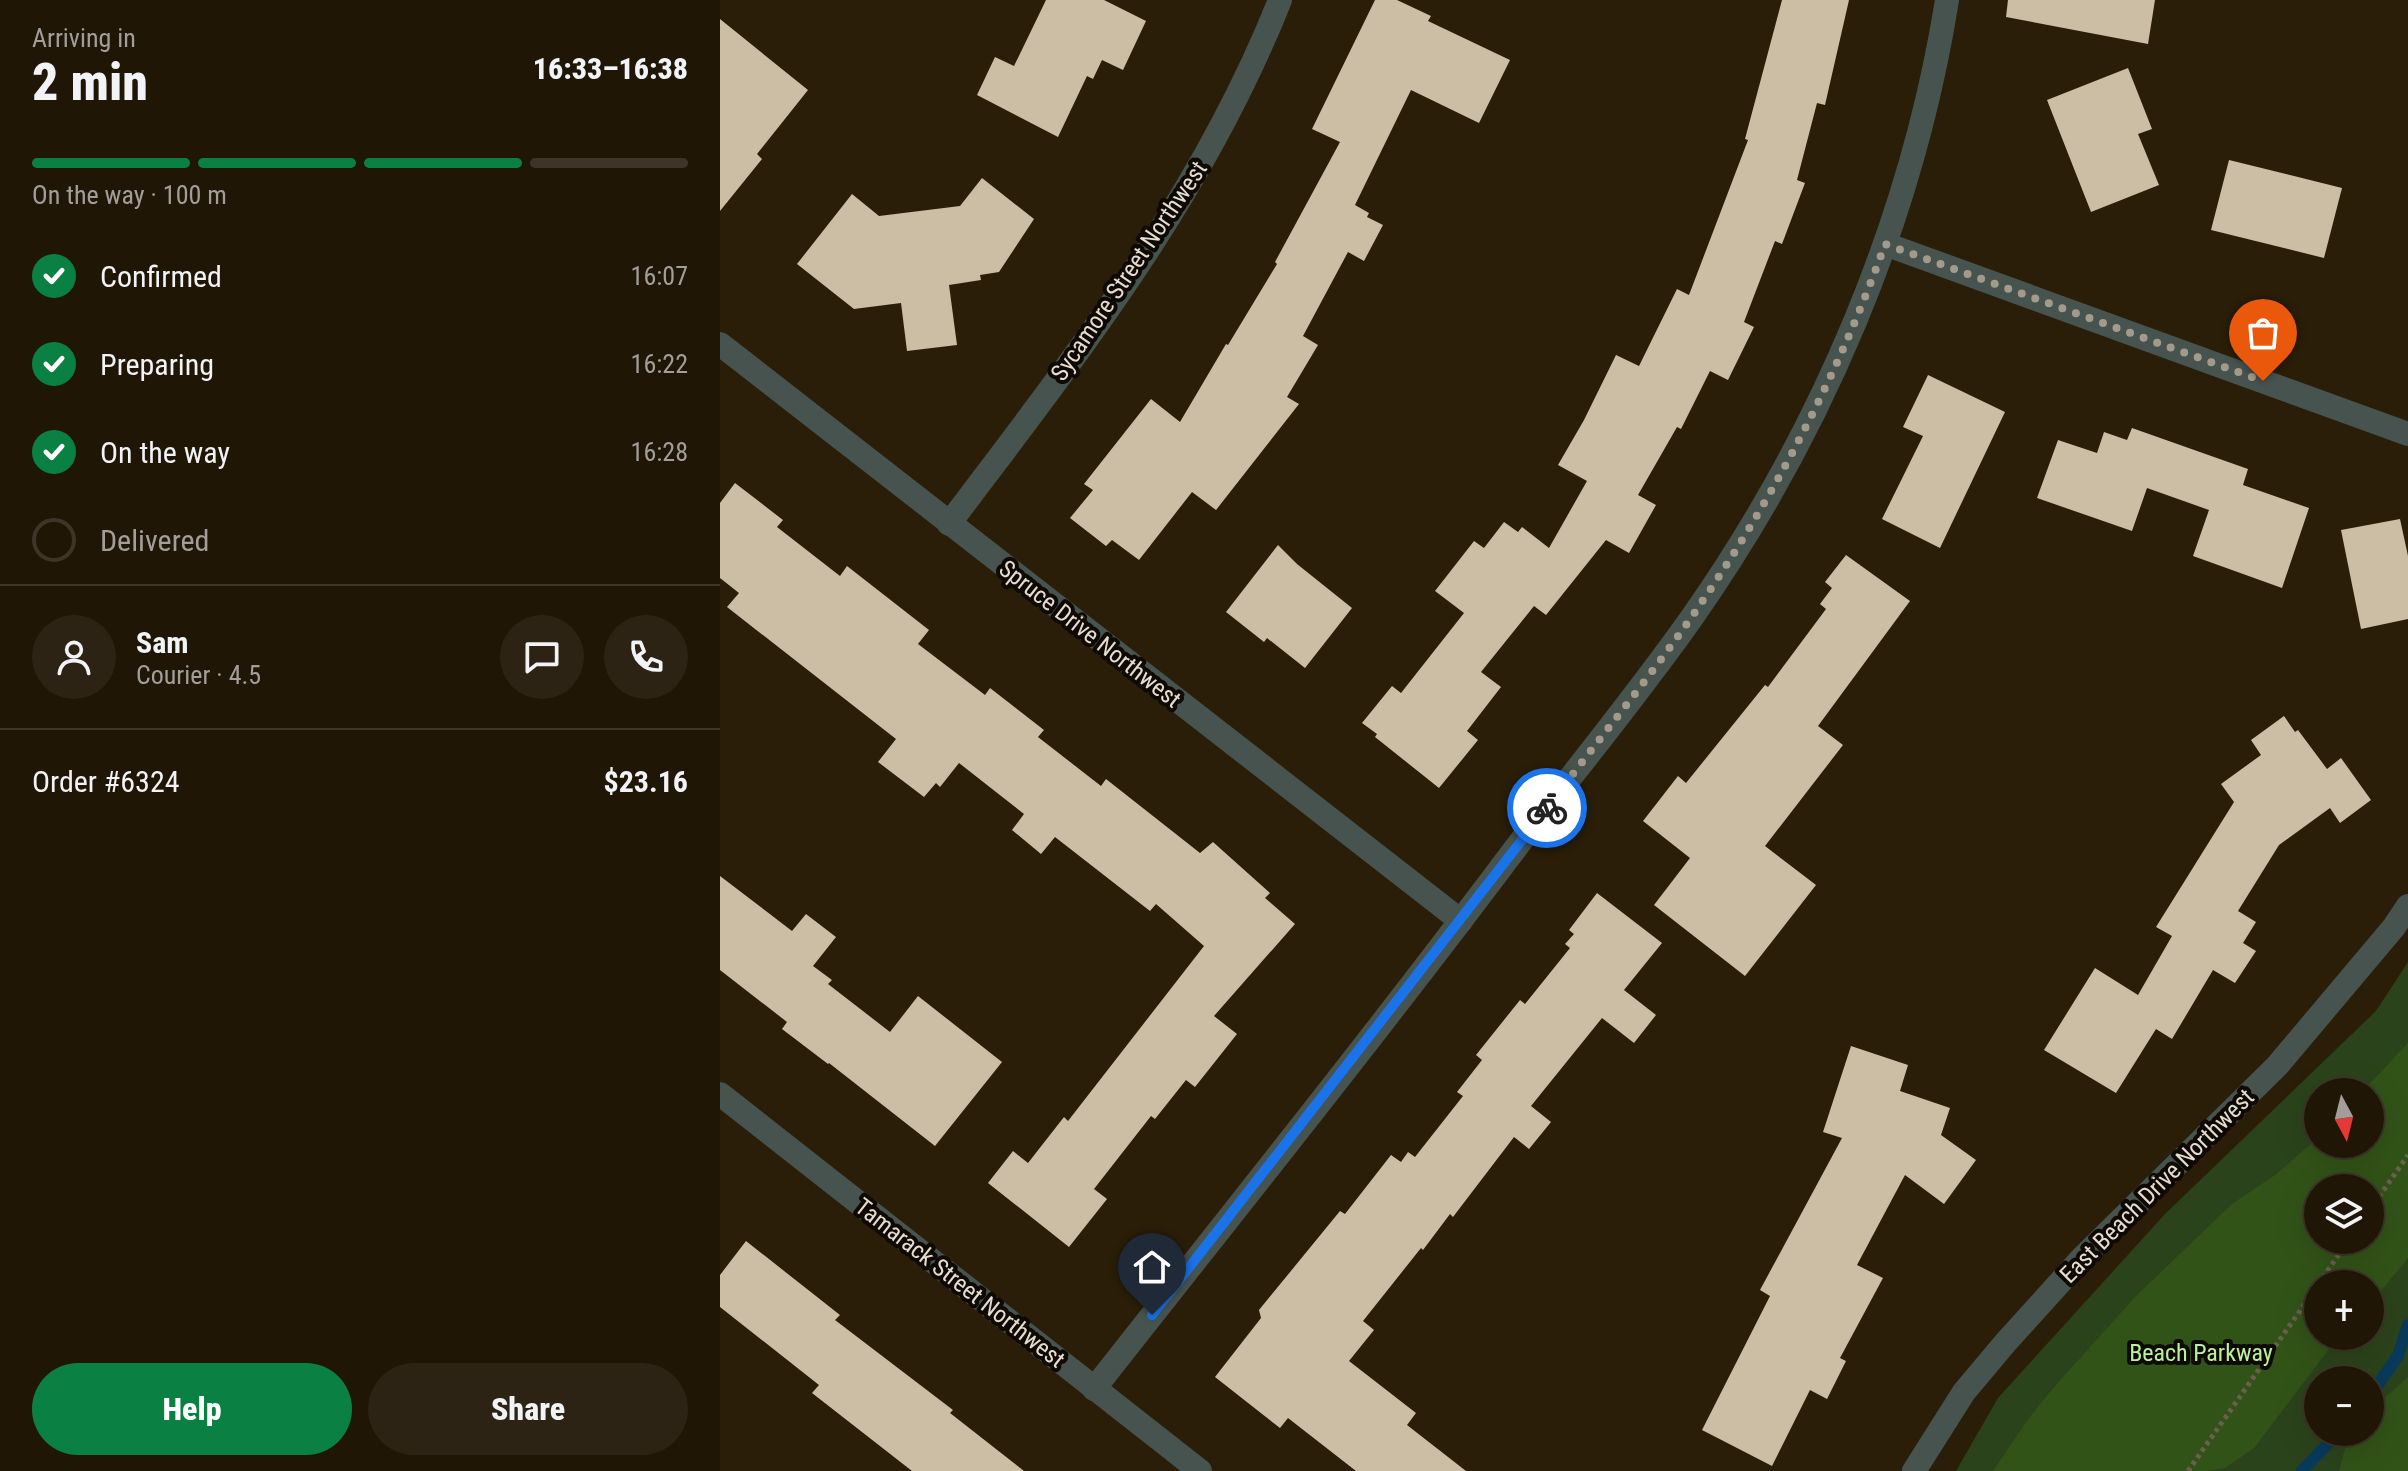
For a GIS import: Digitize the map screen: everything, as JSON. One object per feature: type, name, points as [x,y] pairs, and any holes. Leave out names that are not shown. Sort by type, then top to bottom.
[{"type":"street","name":"Sycamore Street Northwest","points":[[949,524],[1091,335],[1165,226],[1237,97],[1280,0]]},
{"type":"street","points":[[1094,1389],[1461,921],[1693,616],[1728,562],[1768,495],[1851,334],[1885,244],[1930,92],[1947,0]]},
{"type":"street","points":[[1885,244],[2408,434]]},
{"type":"street","name":"Spruce Drive Northwest","points":[[720,344],[1461,921]]},
{"type":"street","name":"East Beach Drive Northwest","points":[[1914,1471],[1964,1392],[2006,1342],[2082,1258],[2277,1066],[2394,927],[2408,906]]},
{"type":"street","name":"Tamarack Street Northwest","points":[[720,1094],[1200,1471]]},
{"type":"path","points":[[2384,1190],[2408,1155]]},
{"type":"path","points":[[2188,1471],[2304,1304]]},
{"type":"green space","name":"Beach Parkway","points":[[2408,962],[2408,1471],[1956,1471],[1998,1398],[2165,1214],[2304,1080],[2304,1158],[2384,1158],[2384,1078],[2306,1078],[2376,1011]]},
{"type":"green space","points":[[2408,1043],[2408,1258],[2384,1287],[2384,1270],[2304,1270],[2304,1350],[2328,1350],[2316,1366],[2304,1366],[2304,1382],[2254,1448],[2225,1468],[2206,1471],[1993,1471],[2055,1386],[2136,1296],[2232,1204],[2275,1175],[2304,1150],[2304,1158],[2384,1158],[2384,1078],[2375,1078]]},
{"type":"green space","points":[[2408,1377],[2408,1471],[2339,1471],[2346,1446],[2384,1446],[2384,1398]]},
{"type":"building","points":[[1046,0],[1104,0],[1146,21],[1123,70],[1102,60],[1093,79],[1087,76],[1058,137],[977,95],[995,57],[1014,66]]},
{"type":"building","points":[[1375,0],[1397,0],[1431,16],[1428,21],[1510,60],[1479,123],[1411,90],[1355,205],[1369,213],[1367,217],[1383,225],[1364,261],[1348,252],[1303,336],[1318,345],[1287,397],[1299,404],[1216,510],[1192,492],[1139,560],[1112,540],[1106,546],[1070,518],[1093,490],[1084,484],[1151,399],[1180,422],[1277,264],[1275,262],[1340,142],[1312,129]]},
{"type":"building","points":[[1782,0],[1849,0],[1825,105],[1817,103],[1797,180],[1805,183],[1782,244],[1775,241],[1744,322],[1754,327],[1728,380],[1710,371],[1681,429],[1677,427],[1638,495],[1656,505],[1629,553],[1606,540],[1546,615],[1534,606],[1481,672],[1501,687],[1467,731],[1478,740],[1439,788],[1362,723],[1392,686],[1401,693],[1464,613],[1435,591],[1474,541],[1484,548],[1504,522],[1518,532],[1522,527],[1549,548],[1587,481],[1558,465],[1616,355],[1639,366],[1677,289],[1689,295],[1748,140],[1745,139]]},
{"type":"building","points":[[2008,0],[2155,0],[2148,44],[2006,17]]},
{"type":"building","points":[[720,19],[808,90],[757,154],[762,159],[720,211]]},
{"type":"building","points":[[2128,68],[2152,129],[2138,134],[2159,185],[2091,212],[2047,100]]},
{"type":"building","points":[[2229,160],[2342,188],[2324,258],[2211,230]]},
{"type":"building","points":[[982,178],[1034,219],[999,272],[980,275],[981,280],[949,285],[957,345],[907,351],[901,303],[854,309],[797,264],[852,194],[879,216],[960,206]]},
{"type":"building","points":[[1928,375],[2005,412],[1940,548],[1882,519],[1923,436],[1903,427]]},
{"type":"building","points":[[2132,428],[2248,469],[2243,485],[2309,508],[2282,588],[2193,556],[2209,510],[2147,488],[2132,531],[2037,498],[2058,440],[2097,453],[2104,432],[2127,440]]},
{"type":"building","points":[[735,483],[783,520],[777,527],[840,576],[847,566],[929,630],[918,644],[985,695],[990,688],[1044,730],[1038,737],[1101,786],[1106,779],[1200,853],[1213,842],[1270,893],[1265,898],[1295,924],[1214,1016],[1237,1034],[1195,1087],[1186,1080],[1155,1119],[1151,1116],[1094,1189],[1107,1199],[1069,1247],[988,1183],[1013,1151],[1028,1163],[1064,1117],[1068,1121],[1204,946],[1156,904],[1150,911],[1055,837],[1041,854],[1012,830],[1024,814],[959,763],[940,787],[936,783],[924,797],[878,762],[896,739],[727,607],[739,593],[720,578],[720,503]]},
{"type":"building","points":[[2400,519],[2408,556],[2408,619],[2361,629],[2341,530]]},
{"type":"building","points":[[1278,545],[1352,608],[1305,668],[1267,638],[1264,642],[1226,612]]},
{"type":"building","points":[[1846,555],[1910,601],[1818,726],[1843,745],[1765,846],[1816,885],[1745,976],[1654,905],[1690,858],[1643,821],[1678,776],[1686,783],[1765,685],[1768,687],[1826,609],[1820,604],[1832,588],[1825,582]]},
{"type":"building","points":[[2284,716],[2327,769],[2341,758],[2371,800],[2340,823],[2330,808],[2279,845],[2238,911],[2256,922],[2243,943],[2256,951],[2235,983],[2213,970],[2172,1039],[2156,1029],[2116,1093],[2044,1050],[2095,968],[2138,995],[2172,936],[2156,927],[2234,802],[2221,784],[2261,755],[2251,740]]},
{"type":"building","points":[[720,876],[792,931],[806,914],[836,937],[813,966],[832,980],[828,984],[890,1032],[918,996],[1002,1062],[935,1146],[782,1029],[787,1022],[720,970]]},
{"type":"building","points":[[1597,893],[1662,943],[1624,990],[1656,1015],[1634,1043],[1602,1018],[1531,1106],[1551,1122],[1529,1149],[1514,1137],[1453,1217],[1450,1214],[1363,1321],[1374,1330],[1349,1361],[1416,1413],[1407,1425],[1466,1471],[1356,1471],[1288,1418],[1280,1428],[1215,1377],[1261,1318],[1259,1310],[1340,1211],[1345,1214],[1391,1155],[1401,1162],[1408,1152],[1415,1157],[1463,1096],[1457,1092],[1482,1060],[1476,1055],[1520,1000],[1525,1004],[1570,948],[1565,944],[1574,934],[1569,930]]},
{"type":"building","points":[[1851,1046],[1908,1065],[1900,1091],[1950,1108],[1941,1135],[1976,1160],[1944,1204],[1905,1175],[1857,1265],[1883,1278],[1840,1358],[1846,1361],[1827,1399],[1810,1390],[1772,1466],[1702,1430],[1770,1296],[1760,1290],[1842,1138],[1823,1132]]},
{"type":"building","points":[[746,1241],[840,1315],[835,1320],[953,1410],[950,1413],[1024,1471],[912,1471],[812,1393],[819,1385],[720,1307],[720,1275]]},
{"type":"waterway","points":[[2384,1376],[2398,1356],[2408,1325]]},
{"type":"waterway","points":[[2302,1471],[2326,1446]]},
{"type":"way so far","points":[[1547,808],[1693,616],[1728,562],[1813,411],[1851,334],[1885,244],[2263,381]]},
{"type":"route","points":[[1152,1315],[1547,808]]}]
